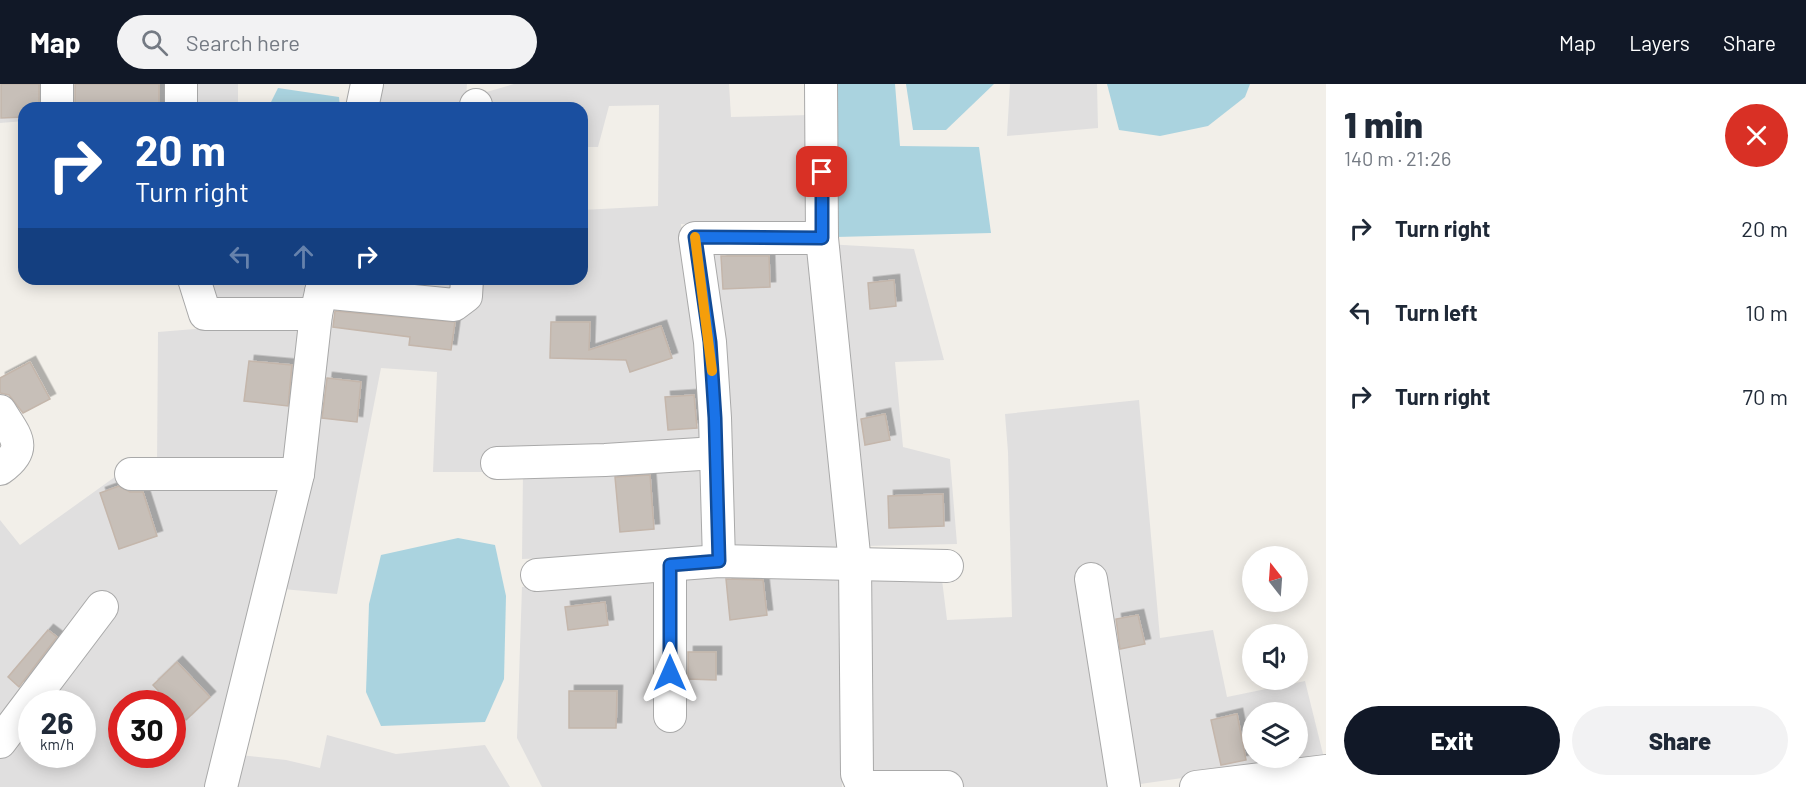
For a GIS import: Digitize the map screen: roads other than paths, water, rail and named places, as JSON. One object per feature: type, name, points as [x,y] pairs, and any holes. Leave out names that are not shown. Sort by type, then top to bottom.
[{"type":"street","points":[[57,84],[57,102]]},
{"type":"street","points":[[181,102],[182,84]]},
{"type":"street","points":[[363,102],[367,84]]},
{"type":"street","points":[[821,84],[822,238],[855,564],[857,774],[861,783],[868,787]]},
{"type":"street","points":[[719,561],[710,342],[695,237],[822,238]]},
{"type":"street","points":[[196,285],[205,314],[320,295],[454,305],[466,296],[467,285]]},
{"type":"street","points":[[221,787],[298,474],[320,295]]},
{"type":"street","points":[[0,411],[17,440],[17,450],[12,460],[0,469]]},
{"type":"street","points":[[498,463],[605,460],[716,453]]},
{"type":"street","points":[[131,474],[298,474]]},
{"type":"street","points":[[537,575],[719,561],[947,566]]},
{"type":"street","points":[[670,565],[670,716]]},
{"type":"street","points":[[1091,579],[1124,787]]},
{"type":"street","points":[[0,742],[102,607]]},
{"type":"street","points":[[1196,787],[1326,771]]},
{"type":"street","points":[[874,787],[947,787]]},
{"type":"water","points":[[832,84],[895,84],[900,146],[979,147],[991,233],[836,237]]},
{"type":"water","points":[[906,84],[994,84],[946,130],[913,130]]},
{"type":"water","points":[[1107,84],[1250,84],[1245,97],[1208,126],[1160,136],[1119,130]]},
{"type":"water","points":[[278,88],[339,97],[339,102],[271,102]]},
{"type":"water","points":[[458,538],[495,545],[506,596],[504,679],[485,722],[381,726],[366,692],[369,604],[381,555]]}]
